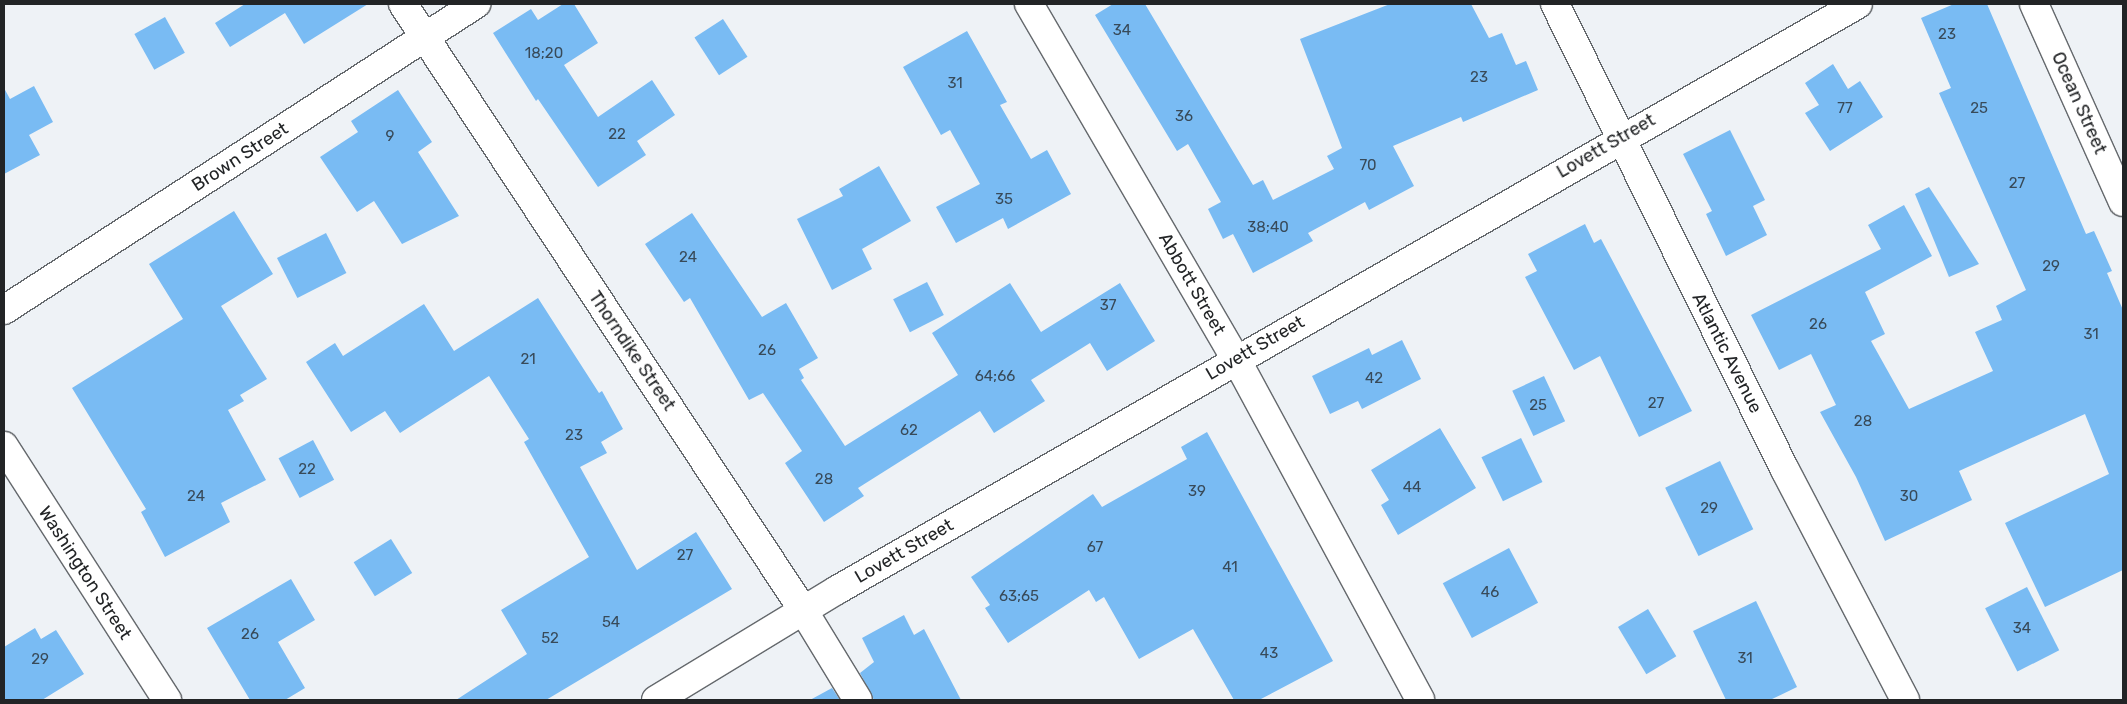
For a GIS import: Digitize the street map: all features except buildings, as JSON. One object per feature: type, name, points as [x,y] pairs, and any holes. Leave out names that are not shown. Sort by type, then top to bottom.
[{"type":"street","name":"Thorndike Street","points":[[403,4],[804,610],[858,700]]},
{"type":"street","name":"Brown Street","points":[[4,310],[476,4]]},
{"type":"street","name":"Abbott Street","points":[[1029,4],[1236,359],[1420,700]]},
{"type":"street","name":"Atlantic Avenue","points":[[1554,4],[1905,700]]},
{"type":"street","name":"Lovett Street","points":[[656,700],[804,610],[1236,359],[1620,138],[1858,4]]},
{"type":"street","name":"Ocean Street","points":[[2034,4],[2123,202]]},
{"type":"street","name":"Washington Street","points":[[4,446],[167,700]]}]
